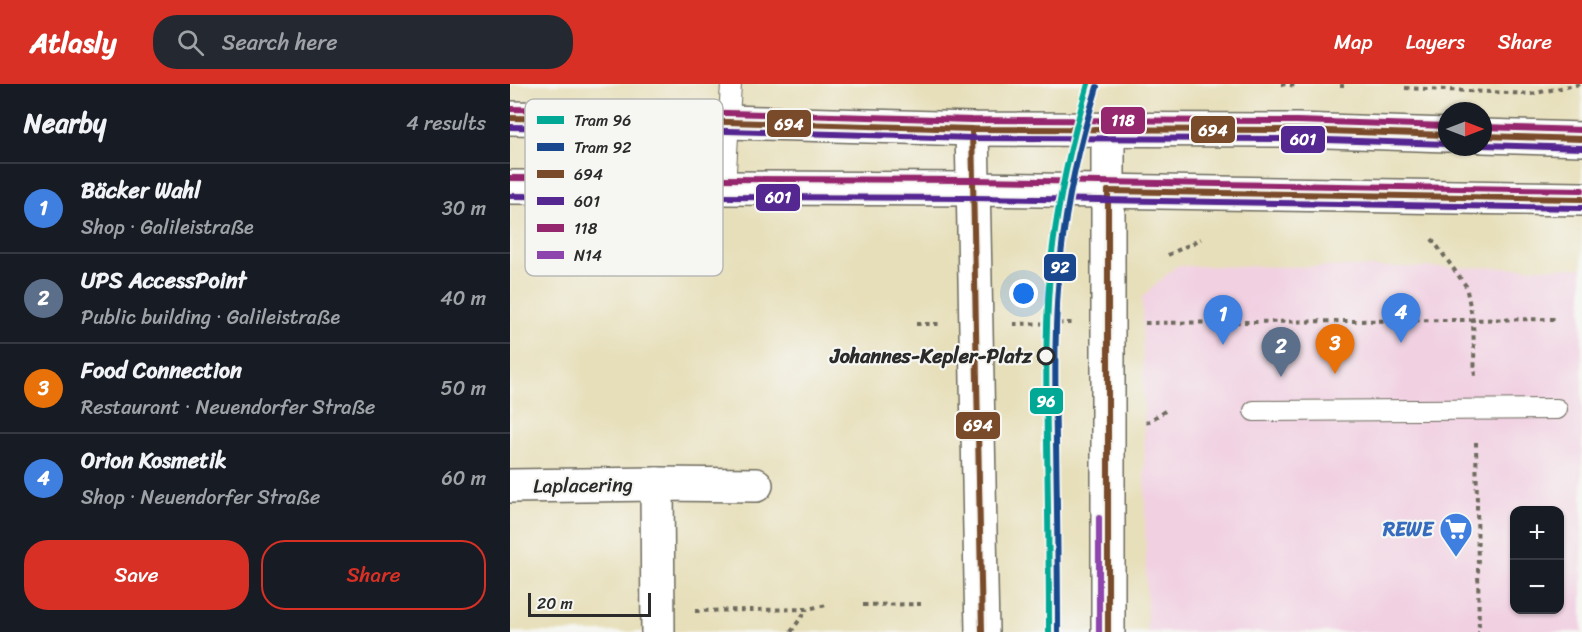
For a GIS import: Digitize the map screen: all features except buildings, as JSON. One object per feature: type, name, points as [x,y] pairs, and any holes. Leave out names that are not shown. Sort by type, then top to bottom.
[{"type":"street","points":[[510,118],[525,118]]},
{"type":"street","points":[[723,122],[972,129],[1297,130],[1438,135]]},
{"type":"street","points":[[1108,128],[1108,632]]},
{"type":"street","points":[[972,129],[982,632]]},
{"type":"street","points":[[1492,136],[1582,140]]},
{"type":"street","points":[[510,187],[525,187]]},
{"type":"street","points":[[725,188],[973,189],[1582,199]]},
{"type":"street","name":"Laplacering","points":[[657,484],[658,622]]},
{"type":"street","name":"Laplacering","points":[[510,486],[756,485]]},
{"type":"lane","points":[[725,188],[730,84]]},
{"type":"lane","points":[[1254,411],[1557,409]]},
{"type":"path","points":[[1281,84],[1298,86]]},
{"type":"path","points":[[1406,88],[1531,94],[1580,84]]},
{"type":"path","points":[[1168,255],[1201,239]]},
{"type":"path","points":[[976,324],[1555,320]]},
{"type":"path","points":[[863,605],[921,604]]},
{"type":"path","points":[[658,622],[807,609],[827,605]]},
{"type":"path","points":[[791,632],[807,609]]},
{"type":"shaded area","points":[[1176,266],[1582,268],[1582,632],[1147,632],[1142,297]]},
{"type":"tram line","name":"96","points":[[1049,632],[1046,370],[1050,276],[1062,189],[1088,84]]},
{"type":"tram line","name":"92","points":[[1058,632],[1055,371],[1059,278],[1071,191],[1097,87]]},
{"type":"transit line","name":"118","points":[[510,109],[525,109]]},
{"type":"transit line","name":"118","points":[[723,113],[972,120],[1297,121],[1438,126]]},
{"type":"transit line","name":"694","points":[[510,118],[525,118]]},
{"type":"transit line","name":"694","points":[[723,122],[972,129],[1297,130],[1438,135]]},
{"type":"transit line","name":"601","points":[[510,127],[525,127]]},
{"type":"transit line","name":"118","points":[[1492,127],[1582,130]]},
{"type":"transit line","name":"694","points":[[972,129],[982,632]]},
{"type":"transit line","name":"601","points":[[723,131],[972,138],[1297,139],[1438,144]]},
{"type":"transit line","name":"694","points":[[1492,136],[1582,139]]},
{"type":"transit line","name":"601","points":[[1492,145],[1582,148]]},
{"type":"transit line","name":"118","points":[[510,178],[525,178]]},
{"type":"transit line","name":"118","points":[[723,179],[973,180],[1582,190]]},
{"type":"transit line","name":"694","points":[[1108,191],[1582,199]]},
{"type":"transit line","name":"694","points":[[1108,191],[1108,632]]},
{"type":"transit line","name":"601","points":[[510,196],[525,196]]},
{"type":"transit line","name":"601","points":[[723,197],[973,198],[1582,208]]},
{"type":"transit line","name":"N14","points":[[1099,518],[1099,632]]},
{"type":"place","name":"Orion Kosmetik","points":[[1401,343]]},
{"type":"place","name":"Bäcker Wahl","points":[[1223,345]]},
{"type":"place","name":"Johannes-Kepler-Platz","points":[[1046,356]]},
{"type":"place","name":"Food Connection","points":[[1335,374]]},
{"type":"place","name":"UPS AccessPoint","points":[[1281,377]]},
{"type":"place","name":"REWE","points":[[1456,558]]}]
